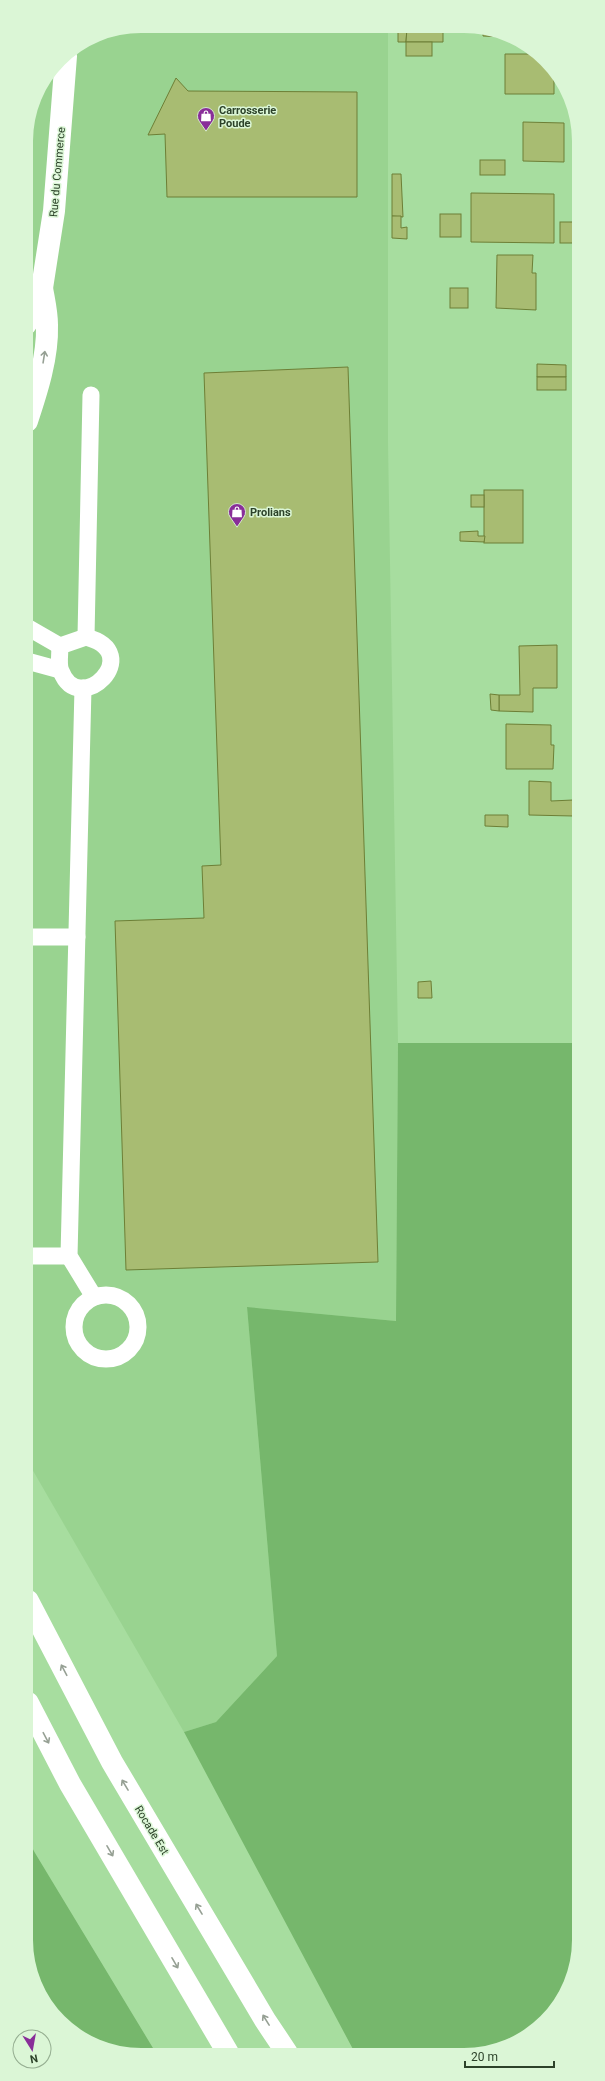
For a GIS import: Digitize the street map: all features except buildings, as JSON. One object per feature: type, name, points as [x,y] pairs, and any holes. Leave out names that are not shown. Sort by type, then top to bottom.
[{"type":"main road","name":"Rue du Commerce","points":[[33,308],[42,288],[54,211],[65,65]]},
{"type":"main road","name":"Rue du Commerce","points":[[33,403],[38,390],[47,324],[42,288]]},
{"type":"main road","name":"Rocade Est","points":[[33,1611],[112,1762],[265,2020],[284,2048]]},
{"type":"main road","points":[[33,1713],[70,1784],[225,2048]]},
{"type":"lane","points":[[86,637],[91,395]]},
{"type":"lane","points":[[33,630],[60,646],[86,637],[96,639],[104,645],[109,654],[110,664],[108,674],[102,682],[93,686],[83,688],[73,685],[65,679],[60,670],[60,646]]},
{"type":"lane","points":[[33,663],[60,670]]},
{"type":"lane","points":[[83,688],[69,1256],[94,1297]]},
{"type":"lane","points":[[33,937],[77,937]]},
{"type":"lane","points":[[33,1256],[69,1256]]},
{"type":"shaded area","points":[[141,33],[388,33],[388,443],[398,1043],[396,1321],[247,1307],[277,1656],[216,1722],[184,1732],[33,1471],[33,134],[41,100],[55,75],[75,55],[87,47],[113,37]]},
{"type":"shaded area","points":[[398,1043],[572,1043],[572,1947],[570,1961],[564,1981],[550,2006],[530,2026],[518,2034],[505,2040],[478,2047],[352,2048],[184,1732],[216,1722],[277,1656],[247,1307],[396,1321]]},
{"type":"shaded area","points":[[33,1849],[153,2048],[120,2046],[87,2034],[75,2026],[55,2006],[47,1994],[39,1975],[33,1947]]},
{"type":"place","name":"Carrosserie Poude","points":[[206,131]]},
{"type":"place","name":"Prolians","points":[[237,527]]}]
